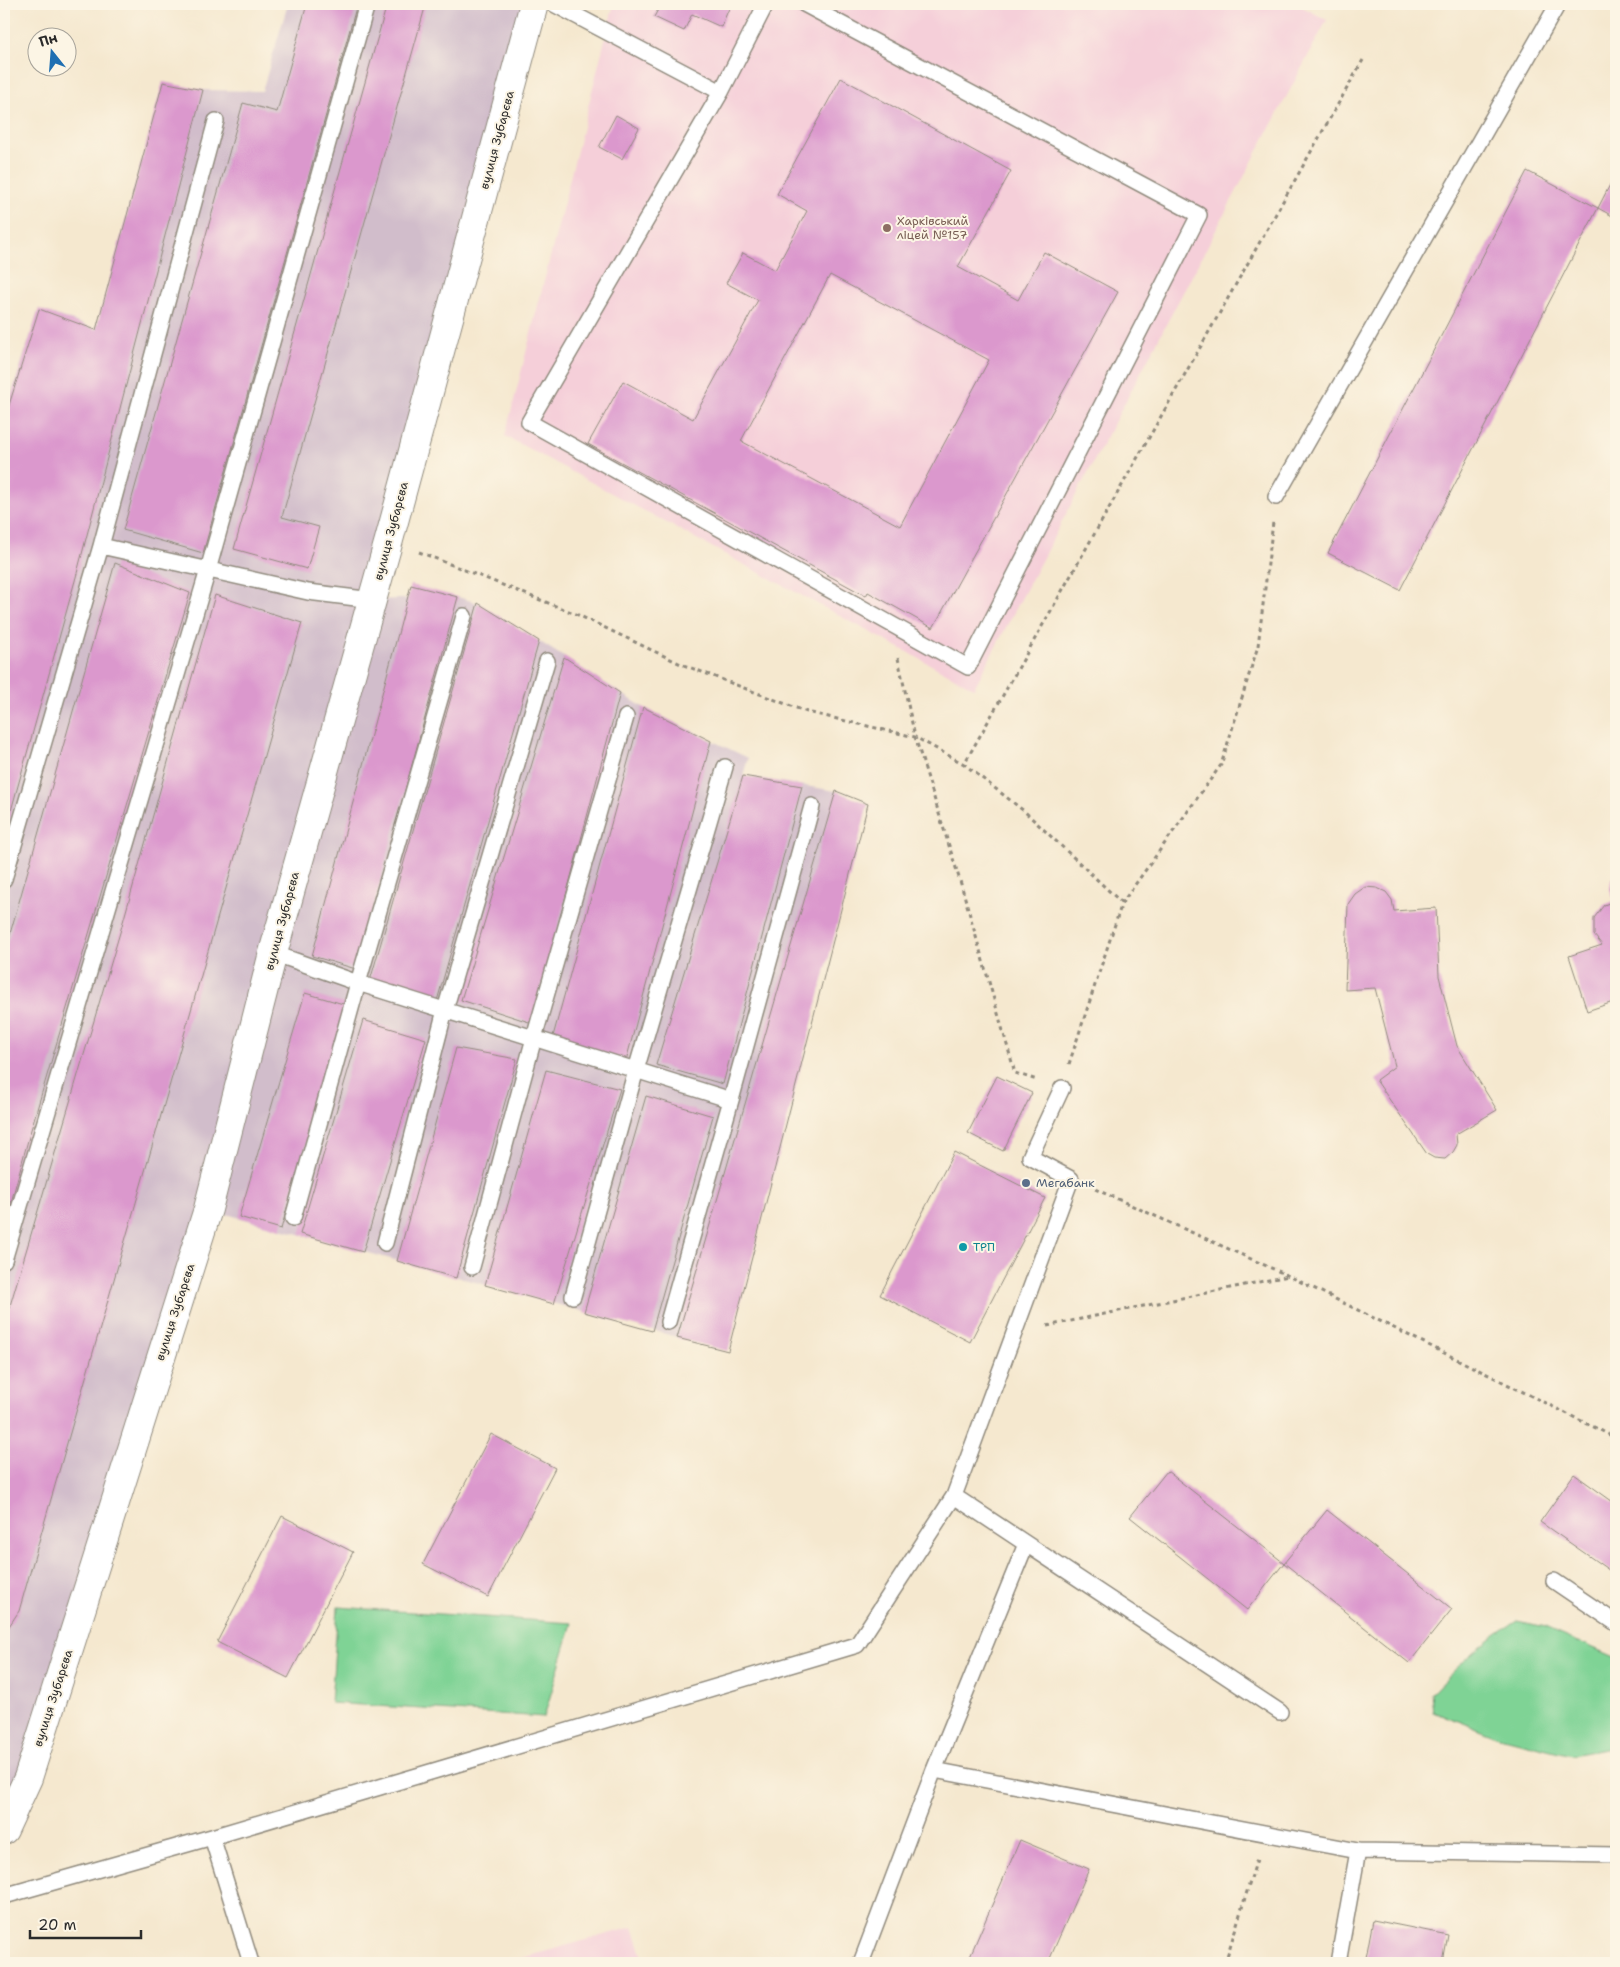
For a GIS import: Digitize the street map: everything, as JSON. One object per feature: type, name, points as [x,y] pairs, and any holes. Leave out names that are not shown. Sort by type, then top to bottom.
[{"type":"street","name":"вулиця Зубарєва","points":[[4,1830],[28,1778],[208,1209],[273,953],[389,540],[534,4]]},
{"type":"lane","points":[[4,1260],[208,570],[367,4]]},
{"type":"lane","points":[[554,4],[721,92]]},
{"type":"lane","points":[[766,4],[721,92],[529,422],[968,667],[1199,215],[804,4]]},
{"type":"lane","points":[[1276,497],[1558,4]]},
{"type":"lane","points":[[4,879],[102,546],[216,121]]},
{"type":"lane","points":[[102,546],[308,592],[372,600]]},
{"type":"lane","points":[[293,1218],[358,982],[464,616]]},
{"type":"lane","points":[[385,1242],[445,1010],[547,661]]},
{"type":"lane","points":[[472,1267],[534,1038],[626,717]]},
{"type":"lane","points":[[572,1296],[725,767]]},
{"type":"lane","points":[[668,1322],[812,806]]},
{"type":"lane","points":[[273,953],[445,1010],[731,1100]]},
{"type":"lane","points":[[4,1896],[212,1837],[857,1644],[954,1496],[1015,1332],[1071,1179],[1030,1157],[1062,1088]]},
{"type":"lane","points":[[954,1496],[1280,1712]]},
{"type":"lane","points":[[861,1963],[934,1770],[1026,1544]]},
{"type":"lane","points":[[1554,1582],[1616,1623]]},
{"type":"lane","points":[[934,1770],[1358,1851],[1616,1856]]},
{"type":"lane","points":[[212,1837],[250,1963]]},
{"type":"lane","points":[[1338,1963],[1358,1851]]},
{"type":"path","points":[[964,764],[1363,60]]},
{"type":"path","points":[[890,623],[915,737],[961,884],[1015,1072],[1062,1088],[1122,904],[1221,765],[1258,646],[1276,497]]},
{"type":"path","points":[[389,540],[576,614],[681,664],[789,706],[807,712],[915,737],[964,764],[1024,811],[1122,904]]},
{"type":"path","points":[[1071,1179],[1289,1276],[1616,1438]]},
{"type":"path","points":[[1015,1332],[1289,1276]]},
{"type":"path","points":[[1225,1963],[1265,1833]]},
{"type":"shaded area","points":[[288,4],[534,4],[372,600],[458,597],[478,603],[643,707],[748,758],[743,776],[836,791],[868,804],[728,1351],[208,1209],[4,1830],[4,407],[7,408],[39,309],[96,329],[163,82],[203,90],[262,91]]},
{"type":"shaded area","name":"Харківський ліцей №157","points":[[614,4],[1297,4],[1327,20],[974,688],[505,436]]},
{"type":"shaded area","points":[[633,1927],[645,1963],[504,1963]]},
{"type":"green space","points":[[338,1607],[572,1623],[544,1717],[331,1703]]},
{"type":"green space","points":[[1517,1621],[1546,1627],[1616,1658],[1616,1747],[1571,1755],[1499,1737],[1433,1711],[1431,1694],[1482,1645]]},
{"type":"building","points":[[307,4],[357,4],[203,553],[123,530],[243,103],[277,112]]},
{"type":"building","points":[[387,4],[426,4],[282,517],[319,527],[307,569],[234,549]]},
{"type":"building","points":[[661,4],[726,4],[730,6],[721,27],[692,14],[684,31],[654,17]]},
{"type":"building","points":[[841,78],[1011,171],[958,267],[1018,300],[1044,252],[1118,292],[933,628],[868,592],[866,596],[588,444],[623,381],[693,419],[758,300],[726,283],[743,253],[775,270],[807,211],[777,194]],"holes":[[[830,275],[989,360],[900,526],[741,441]]]},
{"type":"building","points":[[163,82],[203,90],[76,577],[4,836],[4,421],[39,309],[96,330]]},
{"type":"building","points":[[616,115],[639,128],[622,159],[599,147]]},
{"type":"building","points":[[1527,171],[1598,208],[1400,590],[1328,553]]},
{"type":"building","points":[[1616,173],[1616,218],[1598,208]]},
{"type":"building","points":[[115,563],[190,593],[30,1133],[4,1228],[4,955]]},
{"type":"building","points":[[411,585],[458,597],[356,969],[312,956]]},
{"type":"building","points":[[215,595],[302,623],[19,1611],[4,1634],[4,1326],[121,929]]},
{"type":"building","points":[[478,603],[539,641],[437,1001],[370,981]]},
{"type":"building","points":[[564,657],[620,693],[532,1023],[461,1000]]},
{"type":"building","points":[[643,707],[711,741],[626,1061],[552,1040]]},
{"type":"building","points":[[743,776],[802,786],[723,1084],[656,1065]]},
{"type":"building","points":[[836,791],[868,804],[728,1351],[677,1338]]},
{"type":"building","points":[[1616,871],[1616,1001],[1587,1011],[1569,956],[1602,945],[1594,935],[1594,918],[1604,905],[1614,901],[1610,889],[1611,880]]},
{"type":"building","points":[[1365,887],[1377,888],[1386,892],[1392,900],[1394,911],[1436,908],[1439,976],[1457,1046],[1497,1110],[1456,1134],[1457,1145],[1453,1152],[1445,1159],[1434,1158],[1427,1154],[1376,1080],[1395,1066],[1375,988],[1345,990],[1348,904],[1355,894]]},
{"type":"building","points":[[305,993],[347,1005],[281,1229],[239,1217]]},
{"type":"building","points":[[363,1020],[426,1039],[363,1252],[300,1234]]},
{"type":"building","points":[[456,1048],[517,1059],[456,1278],[397,1261]]},
{"type":"building","points":[[546,1070],[620,1089],[554,1304],[485,1285]]},
{"type":"building","points":[[997,1076],[1032,1093],[1003,1151],[968,1133]]},
{"type":"building","points":[[646,1096],[713,1116],[652,1331],[584,1312]]},
{"type":"building","name":"ТРП","points":[[954,1152],[1045,1198],[970,1342],[880,1295]]},
{"type":"building","points":[[491,1434],[555,1468],[488,1597],[423,1564]]},
{"type":"building","points":[[1167,1471],[1284,1563],[1247,1610],[1130,1517]]},
{"type":"building","points":[[1574,1474],[1616,1504],[1616,1575],[1540,1522]]},
{"type":"building","points":[[1327,1510],[1452,1609],[1409,1663],[1284,1563]]},
{"type":"building","points":[[282,1516],[353,1552],[288,1678],[217,1642]]},
{"type":"building","points":[[1020,1840],[1089,1869],[1048,1963],[967,1963]]},
{"type":"building","points":[[1373,1920],[1448,1935],[1443,1963],[1365,1963]]},
{"type":"place","name":"Харківський ліцей №157","points":[[887,228]]},
{"type":"place","name":"Мегабанк","points":[[1026,1183]]},
{"type":"place","name":"ТРП","points":[[963,1247]]}]
